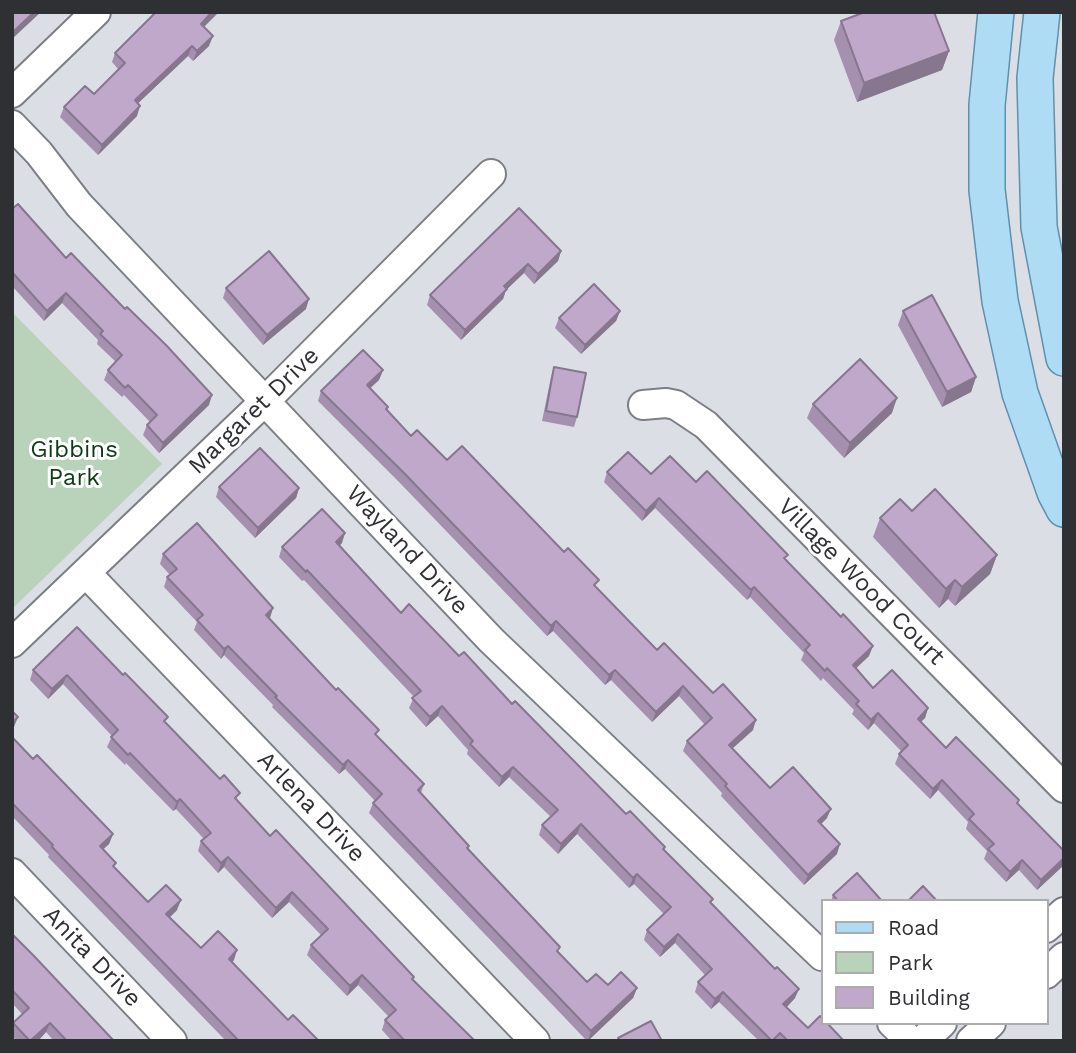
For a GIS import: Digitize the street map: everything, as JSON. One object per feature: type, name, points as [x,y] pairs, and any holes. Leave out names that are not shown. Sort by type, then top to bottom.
[{"type":"main road","points":[[996,12],[987,105],[987,190],[1000,301],[1020,393],[1055,492],[1064,509]]},
{"type":"main road","points":[[1042,12],[1035,78],[1038,227],[1064,358]]},
{"type":"street","points":[[12,93],[96,12]]},
{"type":"street","name":"Wayland Drive","points":[[12,125],[39,153],[79,205],[491,640],[820,954]]},
{"type":"street","name":"Margaret Drive","points":[[12,643],[266,400],[491,174]]},
{"type":"street","name":"Village Wood Court","points":[[643,405],[676,405],[706,425],[1064,788]]},
{"type":"street","name":"Arlena Drive","points":[[86,573],[536,1041]]},
{"type":"street","name":"Anita Drive","points":[[12,873],[173,1041]]},
{"type":"street","points":[[1048,926],[1064,912]]},
{"type":"street","points":[[1048,972],[1064,957]]},
{"type":"street","points":[[894,1025],[911,1041]]},
{"type":"street","points":[[922,1041],[940,1025]]},
{"type":"street","points":[[971,1041],[989,1025]]},
{"type":"green space","name":"Gibbins Park","points":[[12,312],[162,464],[12,609]]},
{"type":"building","points":[[12,12],[34,12],[12,33]]},
{"type":"building","points":[[156,12],[212,12],[201,24],[213,36],[197,51],[192,46],[135,100],[140,106],[102,145],[64,107],[85,86],[94,94],[125,63],[115,53]]},
{"type":"building","points":[[865,12],[934,12],[949,51],[864,83],[841,21]]},
{"type":"building","points":[[18,204],[66,258],[71,253],[125,309],[127,307],[166,345],[212,395],[163,443],[147,425],[157,415],[128,385],[125,388],[108,370],[122,355],[100,334],[103,331],[66,293],[47,311],[12,272],[12,209]]},
{"type":"building","points":[[519,208],[561,251],[538,274],[528,264],[504,286],[507,289],[465,330],[430,295]]},
{"type":"building","points":[[269,251],[309,299],[267,335],[226,288]]},
{"type":"building","points":[[594,284],[620,311],[585,345],[559,318]]},
{"type":"building","points":[[932,295],[976,377],[947,392],[903,311]]},
{"type":"building","points":[[363,350],[383,370],[367,385],[411,436],[417,430],[447,460],[462,446],[564,552],[568,548],[599,580],[594,585],[657,650],[664,643],[713,693],[723,684],[756,720],[729,745],[770,788],[793,767],[831,809],[818,821],[840,844],[808,875],[687,741],[712,718],[683,686],[656,712],[615,670],[609,675],[556,621],[551,626],[321,391]]},
{"type":"building","points":[[860,359],[897,398],[850,443],[813,404]]},
{"type":"building","points":[[554,367],[586,373],[577,417],[546,411]]},
{"type":"building","points":[[260,448],[299,488],[258,528],[219,487]]},
{"type":"building","points":[[628,452],[651,474],[670,456],[696,482],[707,471],[788,555],[784,558],[873,646],[853,665],[873,688],[892,670],[928,708],[918,719],[946,748],[956,737],[1019,800],[1017,803],[1064,851],[1064,858],[1041,880],[1022,860],[1010,872],[988,849],[994,844],[969,819],[974,814],[942,780],[933,789],[899,754],[908,745],[878,713],[871,720],[856,704],[859,701],[805,650],[810,645],[754,587],[751,590],[659,498],[646,511],[607,472]]},
{"type":"building","points":[[935,489],[997,555],[962,587],[955,580],[946,589],[880,518],[900,499],[912,511]]},
{"type":"building","points":[[322,509],[345,533],[336,542],[401,613],[409,604],[459,656],[464,652],[512,704],[515,701],[626,814],[630,811],[713,899],[710,902],[775,969],[777,967],[799,989],[783,1004],[808,1028],[820,1016],[820,1025],[829,1025],[844,1041],[788,1041],[780,1033],[772,1041],[723,992],[715,999],[698,982],[712,969],[678,934],[664,947],[647,930],[671,907],[637,874],[633,878],[581,824],[561,844],[542,825],[558,810],[513,767],[502,777],[470,744],[473,741],[442,706],[430,717],[412,698],[421,691],[282,547]]},
{"type":"building","points":[[197,523],[273,608],[266,615],[336,690],[338,688],[379,730],[375,734],[424,784],[418,790],[469,846],[467,848],[560,947],[557,951],[587,982],[596,974],[608,985],[621,972],[637,988],[591,1031],[373,803],[382,794],[348,760],[343,765],[228,646],[224,649],[197,620],[203,615],[167,577],[177,569],[163,554]]},
{"type":"building","points":[[77,627],[168,717],[164,721],[220,779],[224,775],[240,793],[235,798],[270,836],[276,830],[414,977],[412,979],[475,1041],[405,1041],[385,1020],[396,1010],[362,975],[350,986],[311,945],[328,929],[292,892],[276,908],[228,857],[221,863],[201,841],[211,833],[180,799],[177,802],[111,737],[118,730],[67,675],[52,689],[33,670]]},
{"type":"building","points":[[12,711],[18,717],[12,723]]},
{"type":"building","points":[[12,737],[33,759],[37,755],[113,834],[100,846],[116,863],[113,866],[148,902],[166,885],[181,900],[166,914],[201,948],[218,931],[237,950],[229,959],[288,1020],[293,1015],[319,1041],[239,1041],[12,803]]},
{"type":"building","points":[[857,873],[880,899],[836,899],[833,895]]},
{"type":"building","points":[[923,886],[935,899],[910,899]]},
{"type":"building","points":[[12,934],[114,1041],[67,1041],[50,1023],[30,1041],[13,1023],[29,1008],[12,990]]},
{"type":"building","points":[[651,1021],[662,1041],[620,1041],[618,1038]]}]
